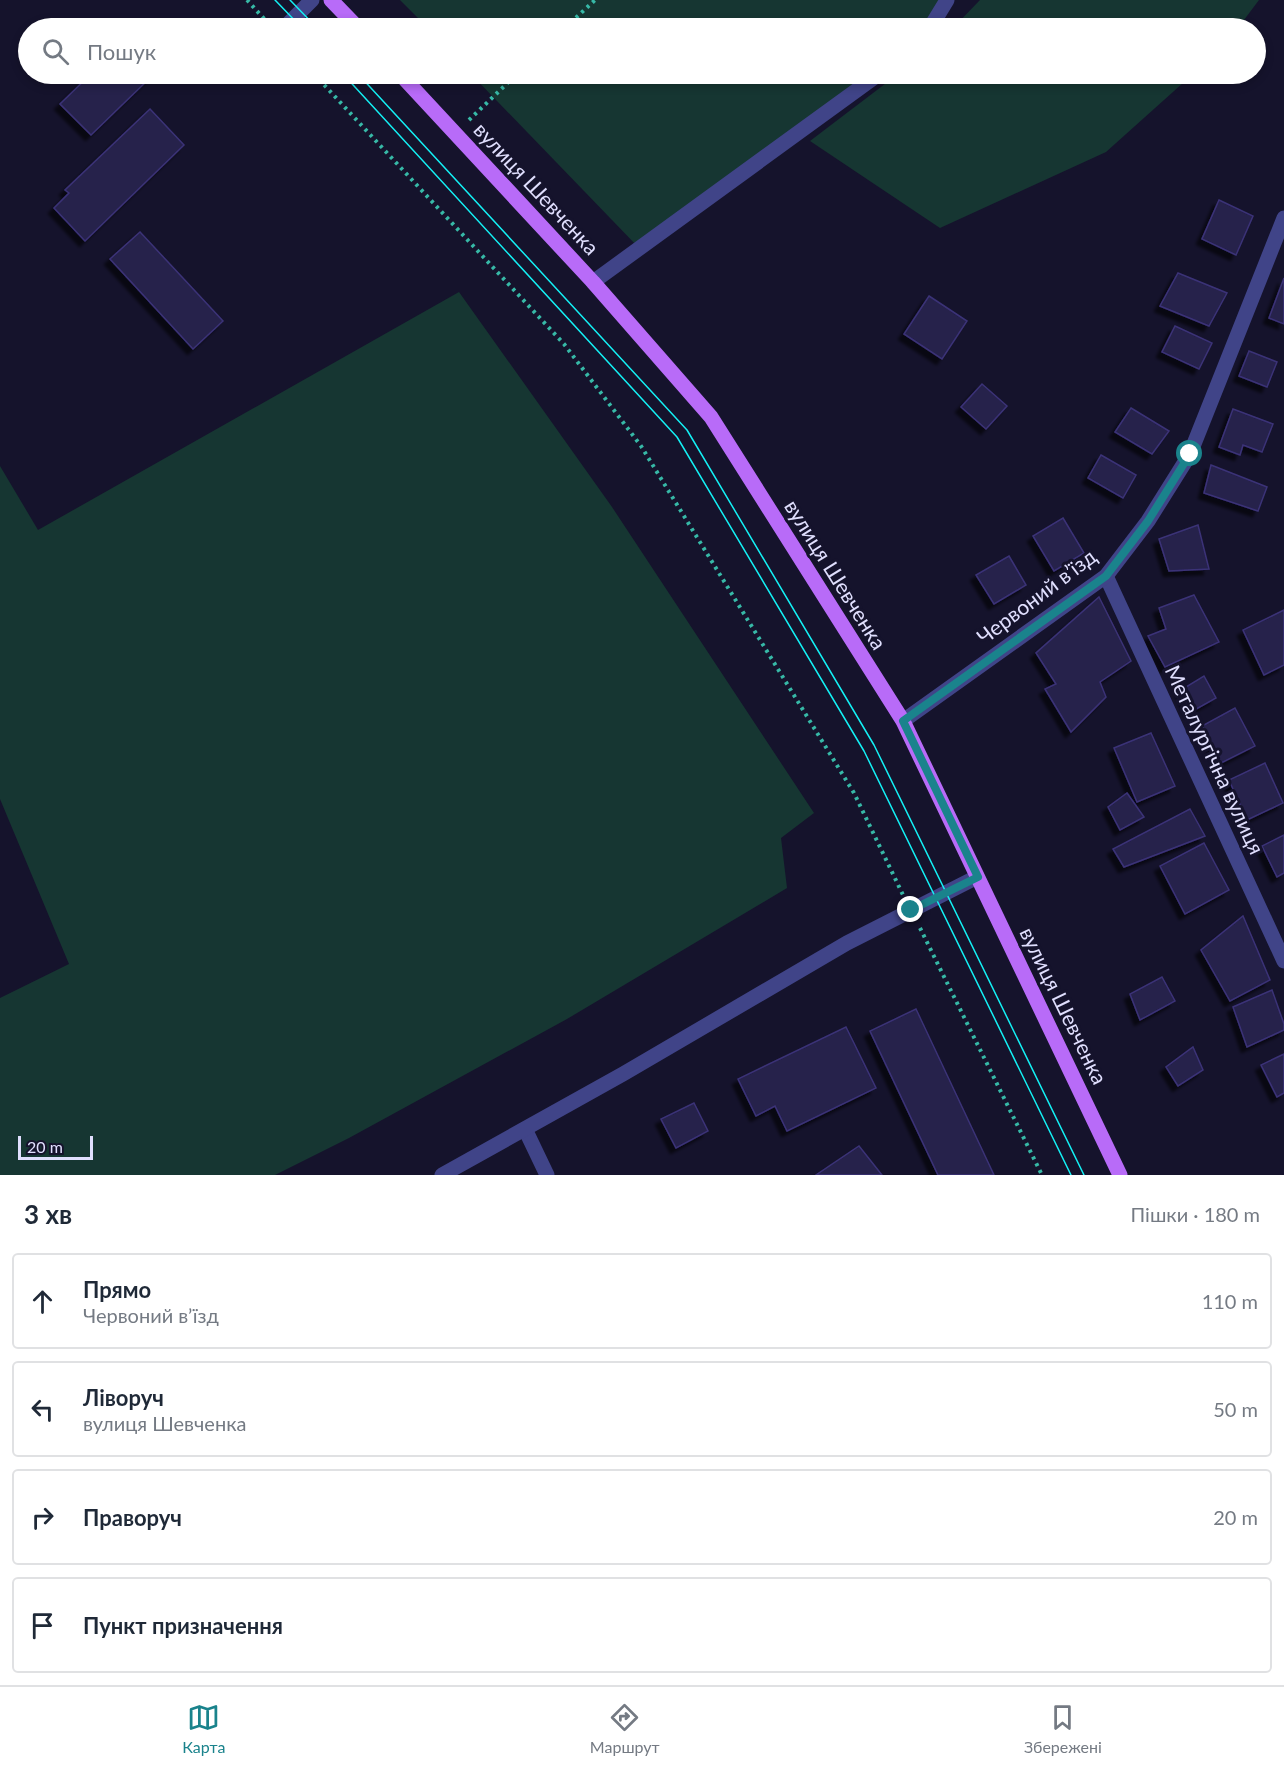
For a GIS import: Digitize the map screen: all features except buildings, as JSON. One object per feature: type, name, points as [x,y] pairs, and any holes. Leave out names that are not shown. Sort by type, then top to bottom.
[{"type":"main road","points":[[331,0],[348,18]]},
{"type":"main road","name":"вулиця Шевченка","points":[[409,84],[593,282],[711,417],[903,721],[1120,1175]]},
{"type":"street","points":[[294,18],[312,0]]},
{"type":"street","points":[[936,18],[947,0]]},
{"type":"street","points":[[593,282],[865,84]]},
{"type":"street","name":"Червоний в’їзд","points":[[903,721],[1106,576],[1148,521],[1190,454],[1284,218]]},
{"type":"street","name":"Металургічна вулиця","points":[[1106,576],[1284,961]]},
{"type":"street","points":[[442,1175],[847,943],[978,877]]},
{"type":"street","points":[[525,1129],[547,1175]]},
{"type":"path","points":[[247,0],[264,18]]},
{"type":"path","points":[[576,18],[595,0]]},
{"type":"path","points":[[324,84],[564,344],[641,446],[854,793],[1042,1175]]},
{"type":"path","points":[[455,132],[506,84]]},
{"type":"green space","points":[[400,0],[947,0],[936,18],[418,18]]},
{"type":"green space","points":[[980,0],[1259,0],[1246,18],[963,18]]},
{"type":"green space","points":[[481,84],[865,84],[639,248]]},
{"type":"green space","points":[[885,84],[1182,84],[1106,152],[940,228],[810,141]]},
{"type":"green space","points":[[459,292],[612,507],[814,813],[781,838],[787,888],[567,1019],[349,1138],[275,1175],[0,1175],[0,998],[69,964],[0,799],[0,466],[38,530]]},
{"type":"tram line","points":[[275,0],[292,18]]},
{"type":"tram line","points":[[290,0],[307,18]]},
{"type":"tram line","points":[[352,84],[677,437],[864,751],[1071,1175]]},
{"type":"tram line","points":[[367,84],[687,430],[874,745],[1084,1175]]},
{"type":"route","points":[[911,910],[978,877],[903,721],[1106,576],[1148,521],[1190,454]]}]
